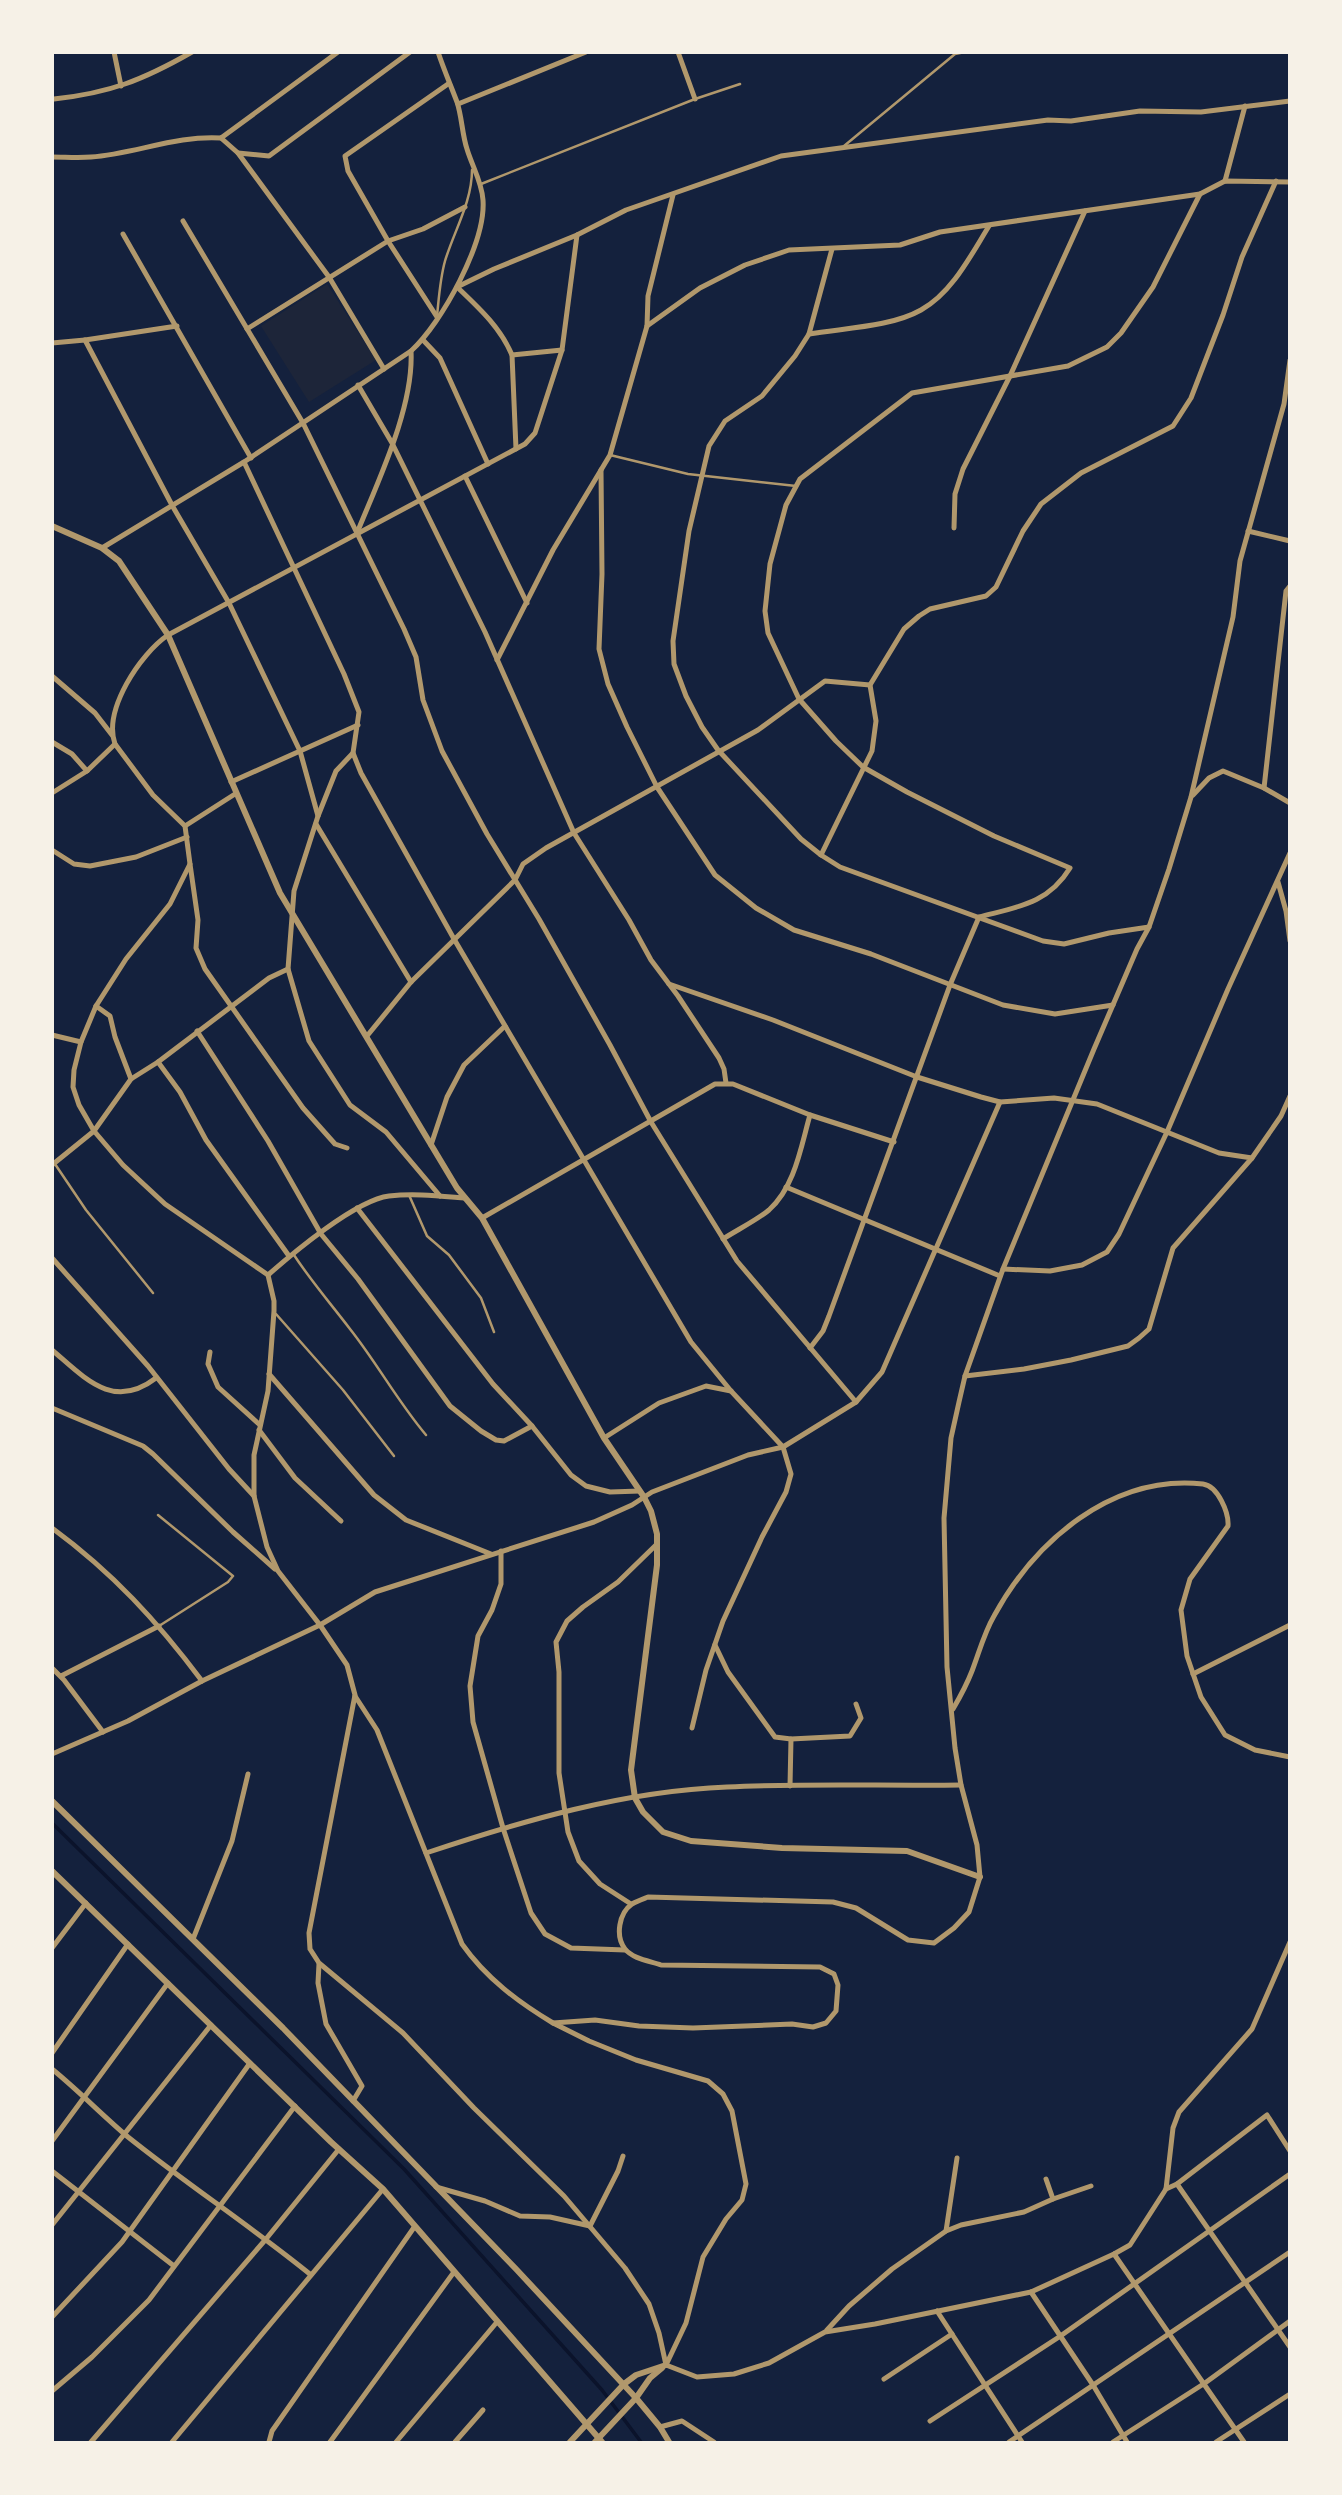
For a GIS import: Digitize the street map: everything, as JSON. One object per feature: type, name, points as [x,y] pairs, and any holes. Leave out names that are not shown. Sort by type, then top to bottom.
[{"type":"street","points":[[114,52],[121,86]]},
{"type":"street","points":[[54,99],[98,94],[160,71],[192,52]]},
{"type":"street","points":[[52,157],[92,157],[221,138],[338,52]]},
{"type":"street","points":[[238,153],[269,156],[411,52]]},
{"type":"street","points":[[102,548],[251,458],[411,351],[423,340],[457,287],[479,232],[483,204],[481,184],[472,167],[458,104],[448,84],[438,52]]},
{"type":"street","points":[[458,104],[586,52]]},
{"type":"street","points":[[678,52],[695,99]]},
{"type":"street","points":[[437,317],[388,242],[348,171],[345,156],[448,84]]},
{"type":"street","points":[[457,287],[626,210],[780,156],[1048,120],[1071,121],[1140,111],[1201,112],[1290,101]]},
{"type":"street","points":[[1224,181],[1245,106]]},
{"type":"street","points":[[221,138],[238,153],[329,277],[384,369]]},
{"type":"street","points":[[646,326],[700,288],[745,265],[789,250],[900,245],[940,232],[1200,194],[1224,181],[1290,182]]},
{"type":"street","points":[[821,855],[872,751],[876,721],[870,685],[904,629],[930,608],[986,596],[996,587],[1023,531],[1041,504],[1082,473],[1173,426],[1196,386],[1242,257],[1276,181]]},
{"type":"street","points":[[979,917],[1034,902],[1060,884],[1070,867],[994,836],[907,792],[863,767],[836,741],[799,699],[768,633],[765,611],[776,537],[786,505],[800,479],[912,393],[1068,366],[1107,347],[1121,333],[1153,287],[1200,194]]},
{"type":"street","points":[[497,660],[553,550],[610,455],[646,326],[648,296],[673,195]]},
{"type":"street","points":[[247,329],[388,242],[423,229],[465,208]]},
{"type":"street","points":[[954,528],[955,494],[963,469],[1010,376],[1085,211]]},
{"type":"street","points":[[183,221],[303,423],[357,533],[416,657],[423,701],[442,751],[487,834],[604,1033],[651,1122],[737,1261],[856,1402]]},
{"type":"street","points":[[809,334],[900,319],[923,309],[958,274],[989,226]]},
{"type":"street","points":[[123,234],[251,458]]},
{"type":"street","points":[[112,735],[124,686],[155,643],[516,449],[535,433],[562,350],[577,234]]},
{"type":"street","points":[[832,249],[809,334],[795,356],[762,396],[725,421],[709,446],[689,531],[673,641],[674,664],[686,696],[718,750],[801,839],[840,867],[1043,942],[1064,944],[1149,927]]},
{"type":"street","points":[[457,287],[491,320],[512,355],[516,449]]},
{"type":"street","points":[[52,343],[177,326]]},
{"type":"street","points":[[85,340],[173,507],[229,603],[300,751],[318,816]]},
{"type":"street","points":[[423,340],[440,358],[488,464]]},
{"type":"street","points":[[512,355],[562,350]]},
{"type":"street","points":[[357,533],[392,443],[408,389],[411,351]]},
{"type":"street","points":[[553,2023],[595,2020],[639,2026],[692,2028],[792,2024],[813,2027],[826,2023],[836,2011],[838,1985],[834,1974],[820,1967],[661,1965],[636,1958],[625,1950],[619,1937],[620,1921],[631,1904],[648,1897],[833,1902],[856,1908],[908,1940],[934,1943],[969,1912],[980,1877],[977,1845],[961,1785],[955,1748],[947,1667],[944,1518],[951,1438],[965,1376],[1002,1273],[1072,1099],[1149,927],[1191,797],[1233,617],[1240,561],[1284,404],[1290,360]]},
{"type":"street","points":[[358,385],[421,500],[497,660],[574,833],[651,960],[719,1058],[726,1083]]},
{"type":"street","points":[[244,462],[344,674],[359,712],[353,753],[361,773],[454,939],[691,1342],[731,1391],[783,1447],[791,1474],[786,1492],[723,1621],[706,1670],[692,1728]]},
{"type":"street","points":[[601,470],[602,574],[599,649],[608,684],[657,787],[715,874],[756,908],[794,930],[848,946],[1003,1005],[1055,1014],[1113,1005]]},
{"type":"street","points":[[465,476],[527,603]]},
{"type":"street","points":[[52,526],[102,548],[119,561],[168,635],[279,893],[431,1145],[465,1198],[482,1218],[604,1438],[642,1494],[650,1511],[657,1534],[652,1618],[631,1770],[635,1798],[643,1812],[663,1832],[691,1841],[782,1848],[907,1851],[980,1877]]},
{"type":"street","points":[[1248,531],[1290,541]]},
{"type":"street","points":[[1264,788],[1286,591],[1290,586]]},
{"type":"street","points":[[52,676],[94,713],[153,795],[185,826],[198,920],[196,947],[205,969],[303,1108],[335,1144],[347,1148]]},
{"type":"street","points":[[367,1036],[411,982],[515,880],[523,864],[546,848],[758,730],[825,681],[870,685]]},
{"type":"street","points":[[231,782],[358,725]]},
{"type":"street","points":[[52,742],[72,754],[87,771]]},
{"type":"street","points":[[52,793],[87,771],[115,744]]},
{"type":"street","points":[[353,753],[336,771],[318,816],[294,891],[288,969],[309,1041],[350,1105],[386,1132],[440,1196]]},
{"type":"street","points":[[1191,797],[1209,778],[1223,771],[1264,788],[1290,803]]},
{"type":"street","points":[[185,826],[235,794]]},
{"type":"street","points":[[316,824],[411,982]]},
{"type":"street","points":[[52,850],[80,867],[136,857],[187,837]]},
{"type":"street","points":[[786,1187],[1002,1273],[1050,1271],[1082,1265],[1107,1252],[1119,1234],[1167,1132],[1290,853]]},
{"type":"street","points":[[190,864],[170,904],[148,928],[96,1006],[81,1042],[73,1087],[79,1105],[94,1131],[123,1165],[165,1204],[268,1275],[274,1311],[269,1374],[254,1455],[254,1496],[267,1547],[278,1571]]},
{"type":"street","points":[[1278,883],[1286,911],[1290,941]]},
{"type":"street","points":[[810,1348],[823,1331],[950,985],[979,917]]},
{"type":"street","points":[[54,1165],[94,1131],[131,1079],[158,1062],[269,978],[288,969]]},
{"type":"street","points":[[669,984],[773,1020],[917,1077],[1000,1102],[1072,1099],[1097,1104],[1219,1153],[1252,1158]]},
{"type":"street","points":[[96,1006],[110,1016],[131,1079]]},
{"type":"street","points":[[431,1145],[447,1097],[464,1065],[505,1026]]},
{"type":"street","points":[[197,1031],[268,1141],[321,1234],[366,1289],[450,1406],[496,1440],[504,1441],[532,1426]]},
{"type":"street","points":[[52,1035],[81,1042]]},
{"type":"street","points":[[158,1062],[180,1092],[206,1140],[291,1255]]},
{"type":"street","points":[[482,1218],[715,1084],[726,1083],[810,1115],[894,1142]]},
{"type":"street","points":[[965,1376],[1024,1369],[1128,1346],[1149,1329],[1172,1248],[1252,1158],[1281,1116],[1290,1096]]},
{"type":"street","points":[[357,1208],[493,1384],[532,1426],[571,1475],[586,1486],[610,1492],[642,1494],[748,1455],[783,1447],[856,1402],[882,1372],[1000,1102]]},
{"type":"street","points":[[723,1239],[769,1210],[786,1187],[792,1176],[810,1115]]},
{"type":"street","points":[[268,1275],[291,1255],[357,1208],[387,1196],[465,1198]]},
{"type":"street","points":[[52,1258],[184,1409],[229,1469],[254,1496]]},
{"type":"street","points":[[52,1350],[86,1380],[112,1392],[132,1392],[156,1378]]},
{"type":"street","points":[[210,1352],[208,1364],[218,1387],[259,1428],[295,1478],[341,1521]]},
{"type":"street","points":[[269,1374],[374,1495],[406,1520],[491,1554]]},
{"type":"street","points":[[604,1438],[659,1403],[706,1386],[731,1391]]},
{"type":"street","points":[[52,1408],[143,1446],[153,1454],[233,1532],[278,1571],[320,1625],[347,1665],[355,1695],[377,1730],[461,1944],[479,1968],[519,2001],[553,2023],[636,2060],[708,2081],[723,2094],[732,2112],[746,2184],[742,2200],[703,2257],[686,2323],[666,2365],[650,2378],[599,2441],[383,2189],[52,1871]]},
{"type":"street","points":[[953,1709],[992,1619],[1034,1557],[1058,1534],[1091,1511],[1130,1492],[1174,1483],[1206,1484],[1213,1487],[1229,1516],[1228,1526],[1190,1579],[1181,1610],[1187,1656],[1201,1697],[1225,1735],[1255,1750],[1290,1757]]},
{"type":"street","points":[[52,1754],[103,1732],[201,1681],[320,1625],[374,1592],[594,1522],[632,1505],[642,1494]]},
{"type":"street","points":[[52,1528],[83,1550],[159,1626],[201,1681]]},
{"type":"street","points":[[631,1904],[600,1884],[579,1860],[568,1832],[559,1773],[559,1672],[556,1642],[567,1622],[618,1582],[657,1544]]},
{"type":"street","points":[[501,1551],[501,1584],[492,1610],[478,1636],[470,1686],[473,1722],[503,1828],[531,1913],[545,1934],[571,1948],[625,1950]]},
{"type":"street","points":[[1193,1674],[1290,1625]]},
{"type":"street","points":[[61,1676],[159,1626]]},
{"type":"street","points":[[715,1645],[727,1672],[775,1737],[791,1739],[849,1736],[861,1718],[856,1704]]},
{"type":"street","points":[[52,1668],[103,1732]]},
{"type":"street","points":[[355,1695],[309,1933],[310,1949],[318,1963],[403,2033],[474,2108],[564,2196],[590,2226],[625,2267],[649,2304],[666,2365]]},
{"type":"street","points":[[790,1786],[791,1739]]},
{"type":"street","points":[[193,1939],[232,1841],[248,1774]]},
{"type":"street","points":[[426,1853],[503,1828],[635,1798],[725,1787],[961,1785]]},
{"type":"street","points":[[52,1801],[193,1939],[436,2187],[636,2398],[669,2442]]},
{"type":"street","points":[[52,1948],[86,1903]]},
{"type":"street","points":[[825,2332],[1031,2292],[1130,2245],[1166,2189],[1173,2128],[1179,2112],[1252,2029],[1290,1942]]},
{"type":"street","points":[[52,2053],[128,1944]]},
{"type":"street","points":[[318,1963],[318,1983],[326,2024],[362,2086],[353,2101]]},
{"type":"street","points":[[52,2141],[168,1983]]},
{"type":"street","points":[[52,2225],[211,2025]]},
{"type":"street","points":[[53,2316],[130,2230],[250,2063]]},
{"type":"street","points":[[52,2069],[125,2134],[311,2275]]},
{"type":"street","points":[[52,2391],[92,2357],[149,2300],[295,2106]]},
{"type":"street","points":[[1166,2189],[1267,2115],[1290,2151]]},
{"type":"street","points":[[92,2442],[266,2239],[339,2149]]},
{"type":"street","points":[[590,2226],[623,2156]]},
{"type":"street","points":[[946,2231],[957,2158]]},
{"type":"street","points":[[52,2171],[174,2266]]},
{"type":"street","points":[[930,2421],[1059,2337],[1290,2174]]},
{"type":"street","points":[[1046,2179],[1053,2199]]},
{"type":"street","points":[[1177,2183],[1290,2347]]},
{"type":"street","points":[[570,2442],[636,2375],[666,2365],[697,2377],[734,2374],[769,2363],[825,2332],[863,2293],[946,2231],[961,2225],[1024,2212],[1091,2186]]},
{"type":"street","points":[[436,2187],[485,2201],[520,2216],[550,2217],[590,2226]]},
{"type":"street","points":[[172,2442],[383,2189]]},
{"type":"street","points":[[269,2442],[272,2431],[415,2227]]},
{"type":"street","points":[[1009,2442],[1020,2439],[1168,2333],[1290,2252]]},
{"type":"street","points":[[1114,2254],[1244,2442]]},
{"type":"street","points":[[330,2442],[454,2272]]},
{"type":"street","points":[[1031,2292],[1127,2442]]},
{"type":"street","points":[[937,2311],[1020,2439]]},
{"type":"street","points":[[1113,2442],[1205,2383],[1290,2321]]},
{"type":"street","points":[[396,2442],[497,2322]]},
{"type":"street","points":[[884,2379],[952,2334]]},
{"type":"street","points":[[1216,2442],[1290,2393]]},
{"type":"street","points":[[455,2442],[483,2410]]},
{"type":"street","points":[[660,2427],[682,2421],[714,2442]]},
{"type":"lane","points":[[842,147],[955,54],[965,52]]},
{"type":"lane","points":[[481,184],[695,99],[740,84]]},
{"type":"lane","points":[[437,317],[439,285],[472,184],[472,167]]},
{"type":"lane","points":[[610,455],[688,474],[796,486]]},
{"type":"lane","points":[[54,1165],[86,1210],[153,1293]]},
{"type":"lane","points":[[409,1195],[427,1236],[449,1255],[481,1298],[494,1332]]},
{"type":"lane","points":[[291,1255],[351,1329],[409,1415],[426,1435]]},
{"type":"lane","points":[[274,1311],[343,1390],[394,1456]]},
{"type":"lane","points":[[158,1516],[233,1576],[228,1583],[159,1626]]},
{"type":"shaded area","points":[[327,284],[376,360],[309,402],[261,326]]},
{"type":"waterway","points":[[52,1823],[404,2169],[602,2390],[641,2442]]}]
